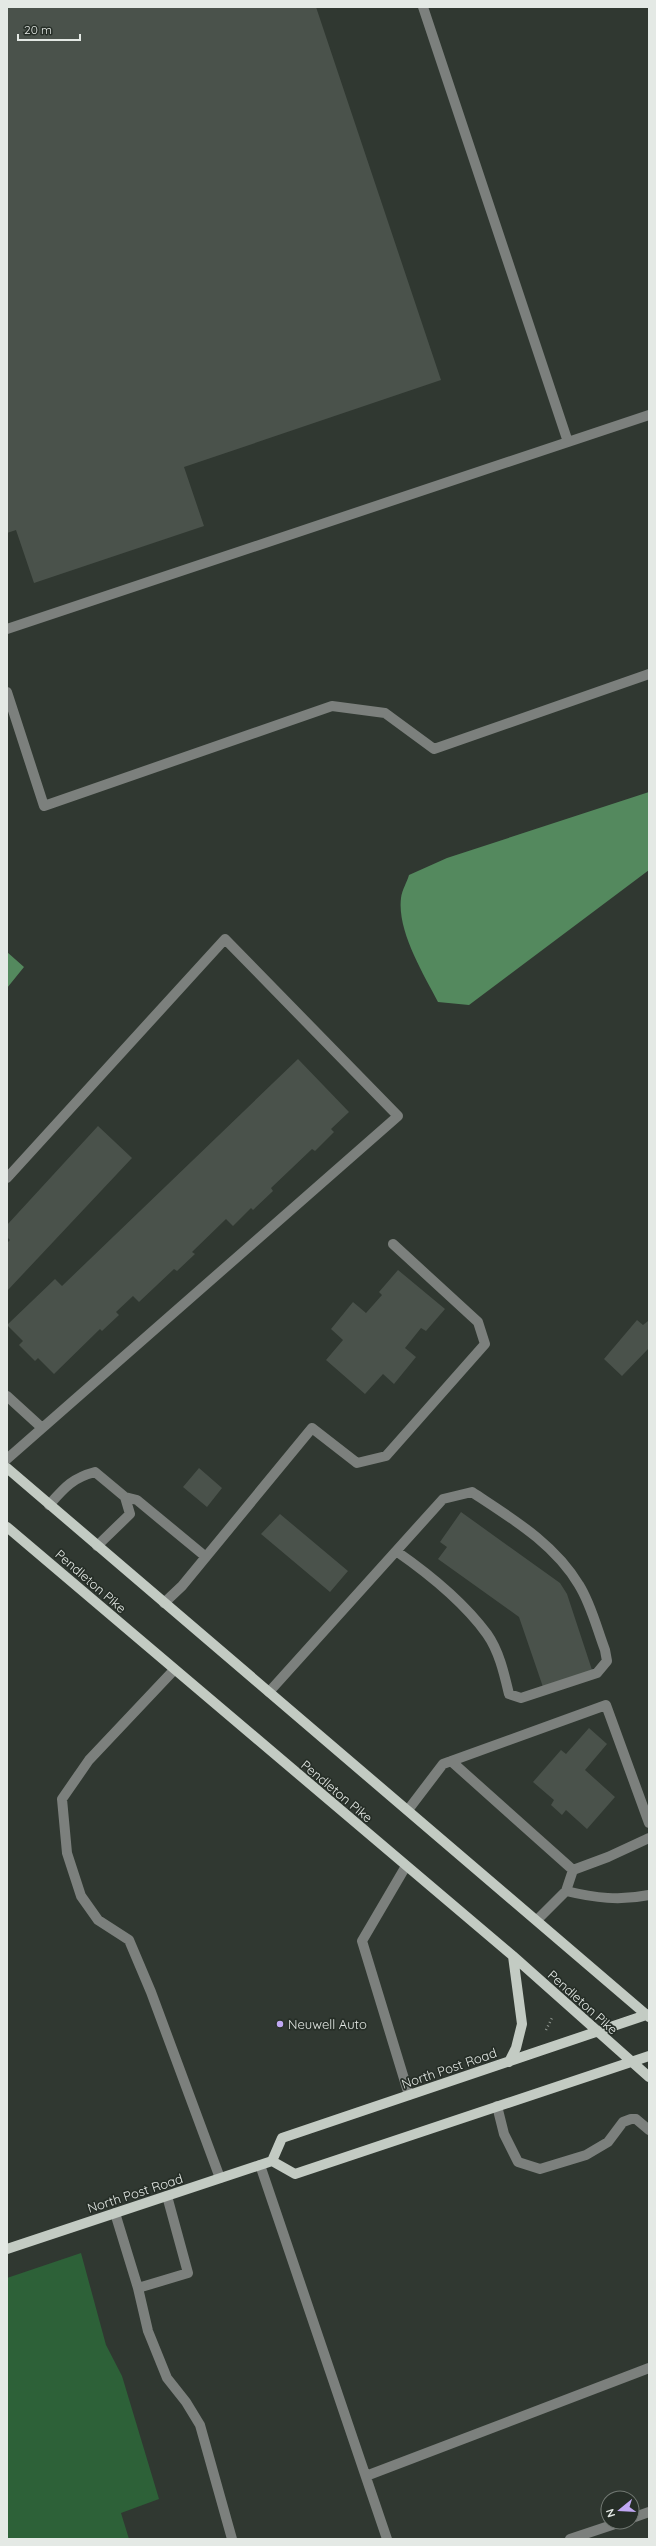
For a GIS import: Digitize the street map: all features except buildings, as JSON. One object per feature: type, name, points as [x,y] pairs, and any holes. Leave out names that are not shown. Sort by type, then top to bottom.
[{"type":"main road","points":[[7,1468],[96,1546],[408,1810],[648,2016]]},
{"type":"main road","name":"Pendleton Pike","points":[[7,1526],[237,1724],[513,1956],[649,2077]]},
{"type":"main road","points":[[509,2062],[516,2048],[522,2024],[513,1956]]},
{"type":"main road","name":"North Post Road","points":[[7,2249],[272,2161],[282,2138],[648,2016]]},
{"type":"main road","points":[[272,2161],[295,2174],[649,2056]]},
{"type":"street","points":[[423,7],[568,442]]},
{"type":"street","points":[[7,629],[649,415]]},
{"type":"street","points":[[7,692],[44,806],[332,706],[385,713],[434,749],[649,674]]},
{"type":"street","points":[[7,1178],[225,939],[398,1116],[7,1459]]},
{"type":"street","points":[[164,1603],[206,1557],[312,1428],[357,1463],[386,1456],[485,1344],[478,1322],[393,1244]]},
{"type":"street","points":[[7,1396],[41,1428]]},
{"type":"street","points":[[49,1505],[66,1486],[80,1476],[95,1472],[125,1497],[137,1500],[206,1557]]},
{"type":"street","points":[[269,1692],[396,1551],[443,1499],[472,1492],[537,1536],[561,1559],[580,1586],[605,1650],[607,1661],[597,1673],[521,1698],[509,1694],[502,1665],[487,1634],[423,1570],[396,1551]]},
{"type":"street","points":[[96,1546],[130,1514],[125,1497]]},
{"type":"street","points":[[174,1670],[89,1760],[62,1799],[67,1853],[81,1896],[98,1920],[129,1940],[152,1992],[220,2178]]},
{"type":"street","points":[[408,1810],[443,1764],[606,1705],[649,1823]]},
{"type":"street","points":[[451,1761],[572,1870]]},
{"type":"street","points":[[572,1870],[608,1857],[649,1838]]},
{"type":"street","points":[[406,1866],[362,1941],[409,2095]]},
{"type":"street","points":[[537,1920],[566,1891],[572,1870]]},
{"type":"street","points":[[566,1891],[594,1898],[627,1900],[649,1895]]},
{"type":"street","points":[[497,2106],[504,2134],[518,2162],[540,2169],[586,2155],[608,2142],[623,2122],[631,2119],[636,2119],[649,2130]]},
{"type":"street","points":[[260,2165],[387,2539]]},
{"type":"street","points":[[138,2288],[188,2273],[167,2196]]},
{"type":"street","points":[[115,2213],[138,2288],[148,2331],[167,2378],[186,2402],[200,2425],[232,2539]]},
{"type":"street","points":[[366,2476],[649,2368]]},
{"type":"street","points":[[570,2539],[600,2529]]},
{"type":"path","points":[[546,2030],[552,2018]]},
{"type":"shaded area","points":[[649,792],[649,870],[469,1005],[438,1002],[412,952],[403,924],[401,898],[409,875],[447,858]]},
{"type":"shaded area","points":[[7,952],[24,967],[7,988]]},
{"type":"shaded area","points":[[81,2253],[106,2345],[122,2376],[159,2499],[121,2513],[129,2539],[7,2539],[7,2278]]},
{"type":"place","name":"Neuwell Auto","points":[[280,2024]]}]
